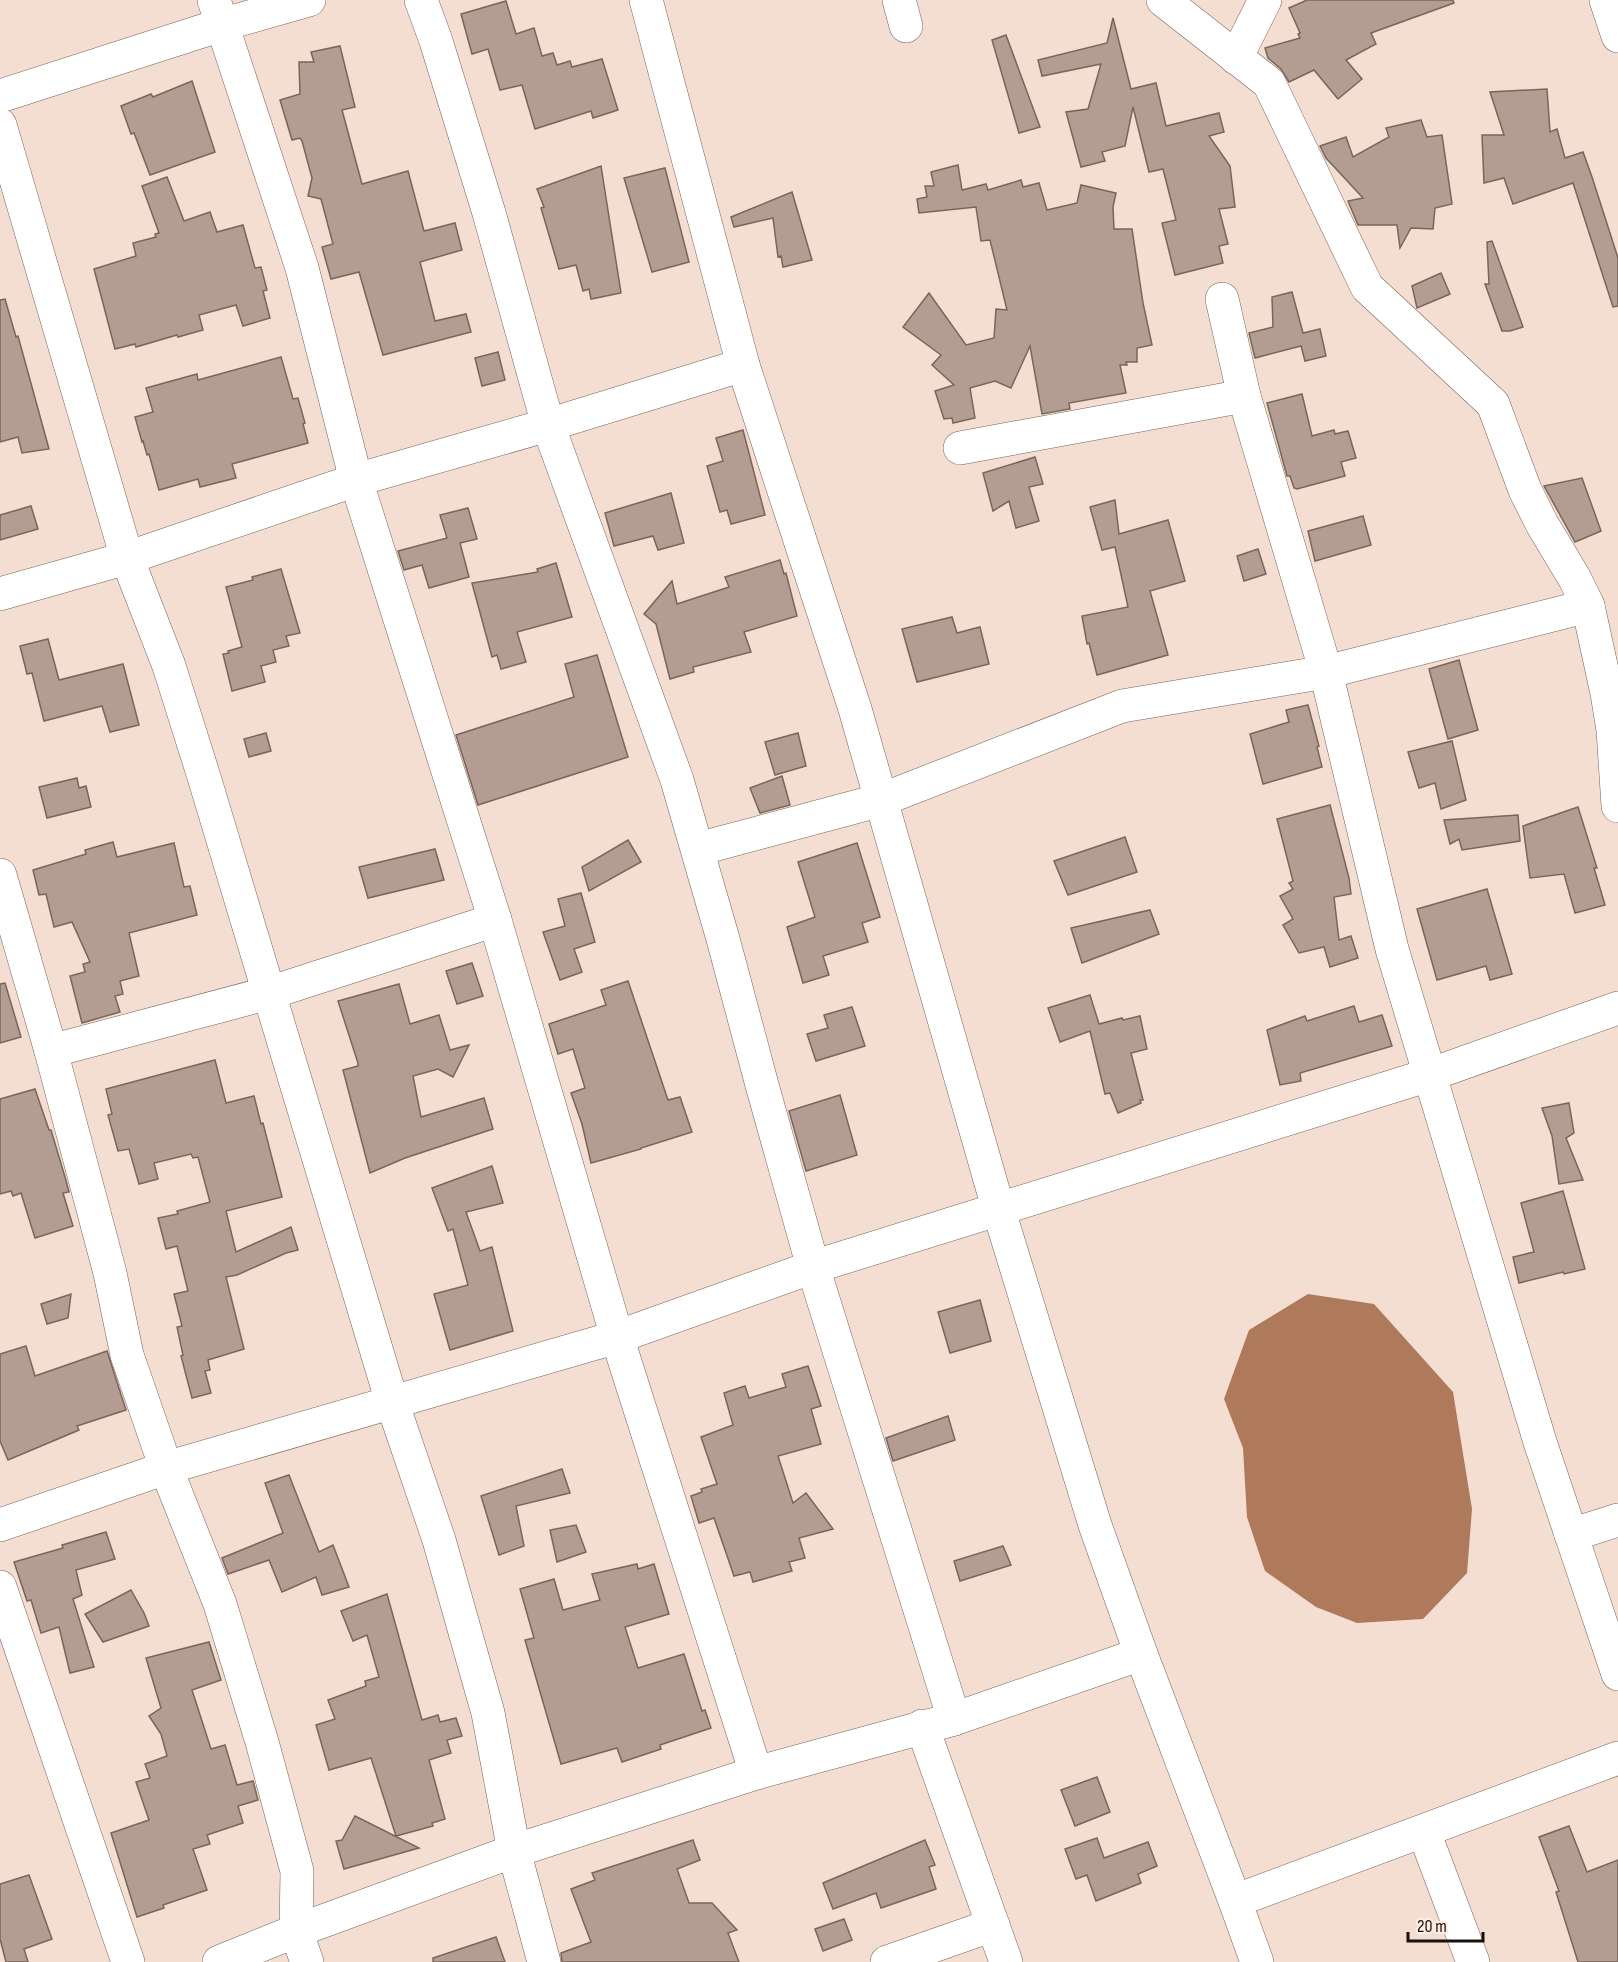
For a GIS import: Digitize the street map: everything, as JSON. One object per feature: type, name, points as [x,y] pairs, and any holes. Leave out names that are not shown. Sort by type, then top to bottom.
[{"type":"street","points":[[0,96],[217,12],[309,0]]},
{"type":"street","points":[[421,0],[489,213],[548,425],[677,780],[813,1267],[954,1719]]},
{"type":"street","points":[[646,0],[743,364],[855,709],[999,1210],[1095,1525],[1257,1962]]},
{"type":"street","points":[[1163,0],[1269,83],[1367,287],[1493,404],[1525,490],[1542,524],[1575,579],[1608,650],[1618,806]]},
{"type":"street","points":[[1236,58],[1265,0]]},
{"type":"street","points":[[1606,0],[1618,36]]},
{"type":"street","points":[[217,12],[302,268],[356,480],[495,920],[617,1337],[756,1773]]},
{"type":"street","points":[[0,125],[127,558],[169,666],[392,1401],[439,1540],[488,1713],[514,1851],[544,1962]]},
{"type":"street","points":[[1222,299],[1244,396],[1326,672],[1392,949],[1536,1431],[1618,1674]]},
{"type":"street","points":[[0,594],[127,558],[356,480],[548,425],[743,364]]},
{"type":"street","points":[[960,448],[1244,396]]},
{"type":"street","points":[[698,849],[881,800],[1122,706],[1326,672],[1588,606]]},
{"type":"street","points":[[0,875],[51,1051],[110,1273],[128,1355],[166,1468],[220,1604],[262,1742],[297,1870],[296,1931],[307,1962]]},
{"type":"street","points":[[51,1051],[269,993],[495,920]]},
{"type":"street","points":[[0,1525],[166,1468],[617,1337],[813,1267],[1429,1075],[1618,1008]]},
{"type":"street","points":[[1572,1535],[1618,1520]]},
{"type":"street","points":[[0,1587],[128,1962]]},
{"type":"street","points":[[219,1962],[296,1931],[514,1851],[756,1773],[954,1719],[1141,1654]]},
{"type":"street","points":[[922,1726],[1006,1962]]},
{"type":"street","points":[[1235,1901],[1618,1758]]},
{"type":"street","points":[[1424,1832],[1473,1962]]},
{"type":"street","points":[[887,1962],[993,1925]]},
{"type":"shaded area","points":[[1308,1294],[1374,1304],[1453,1392],[1472,1509],[1467,1573],[1423,1619],[1357,1623],[1316,1607],[1265,1571],[1247,1517],[1243,1448],[1224,1399],[1249,1330]]},
{"type":"building","points":[[1307,0],[1453,0],[1454,3],[1371,33],[1376,44],[1346,60],[1362,79],[1338,99],[1314,70],[1289,82],[1281,69],[1268,58],[1265,48],[1300,38],[1289,8]]},
{"type":"building","points":[[506,1],[516,34],[534,28],[542,56],[553,53],[557,65],[570,61],[572,67],[602,59],[618,110],[593,118],[591,111],[535,129],[522,85],[500,90],[488,49],[472,54],[461,14]]},
{"type":"building","points":[[1113,18],[1131,89],[1156,83],[1166,126],[1219,113],[1224,132],[1209,136],[1230,166],[1235,207],[1219,209],[1228,244],[1219,246],[1223,263],[1175,275],[1162,223],[1176,220],[1163,169],[1149,172],[1133,107],[1125,146],[1102,152],[1105,161],[1081,167],[1066,112],[1088,109],[1101,64],[1042,76],[1038,60],[1107,43]]},
{"type":"building","points":[[1006,35],[1040,127],[1019,133],[992,40]]},
{"type":"building","points":[[340,46],[355,107],[342,110],[362,184],[408,171],[424,231],[455,223],[462,250],[420,262],[435,321],[466,314],[471,332],[383,355],[359,272],[331,279],[322,247],[333,244],[321,199],[308,196],[312,178],[302,141],[300,138],[292,140],[280,100],[300,94],[299,62],[314,62],[311,52]]},
{"type":"building","points":[[192,81],[215,152],[150,175],[121,106],[151,94],[153,97]]},
{"type":"building","points":[[1547,89],[1550,132],[1557,129],[1565,158],[1583,152],[1592,177],[1618,258],[1618,306],[1613,307],[1573,183],[1513,204],[1504,178],[1484,183],[1482,135],[1504,135],[1490,92]]},
{"type":"building","points":[[1421,120],[1427,137],[1442,135],[1452,204],[1435,208],[1433,229],[1411,228],[1400,248],[1397,225],[1358,225],[1348,201],[1363,198],[1326,158],[1320,146],[1346,137],[1353,157],[1389,137],[1386,128]]},
{"type":"building","points":[[958,165],[962,190],[986,184],[988,190],[1021,180],[1023,187],[1039,183],[1047,210],[1077,203],[1081,185],[1116,193],[1113,207],[1114,229],[1132,229],[1152,345],[1137,348],[1137,362],[1126,362],[1127,365],[1120,365],[1126,393],[1069,403],[1070,409],[1042,414],[1030,346],[1011,388],[995,381],[970,388],[975,418],[953,423],[952,418],[944,419],[935,391],[954,385],[932,365],[941,355],[903,327],[929,293],[966,345],[994,338],[996,309],[1007,310],[990,240],[981,241],[976,207],[919,213],[917,199],[927,197],[925,186],[934,186],[931,172]]},
{"type":"building","points":[[601,166],[621,293],[591,299],[589,289],[583,291],[576,265],[559,269],[541,208],[544,207],[537,189]]},
{"type":"building","points":[[665,168],[689,262],[652,272],[624,178]]},
{"type":"building","points":[[167,177],[184,221],[210,212],[217,232],[243,225],[255,268],[261,267],[267,290],[263,291],[270,318],[243,326],[236,305],[199,315],[203,330],[136,347],[135,344],[115,349],[94,269],[136,256],[133,243],[156,237],[155,234],[159,233],[142,186]]},
{"type":"building","points":[[792,192],[812,260],[783,267],[781,256],[778,257],[773,218],[734,227],[731,217]]},
{"type":"building","points":[[1492,241],[1523,327],[1510,331],[1502,331],[1485,284],[1489,284],[1487,242]]},
{"type":"building","points":[[1441,273],[1450,294],[1417,308],[1412,286]]},
{"type":"building","points":[[1292,292],[1303,333],[1320,329],[1326,356],[1305,361],[1301,346],[1255,358],[1249,333],[1273,327],[1272,297]]},
{"type":"building","points":[[5,299],[16,337],[18,336],[49,449],[22,453],[18,437],[0,442],[0,300]]},
{"type":"building","points":[[498,352],[505,380],[482,386],[475,358]]},
{"type":"building","points":[[281,357],[293,399],[298,398],[308,443],[232,464],[236,478],[200,487],[198,479],[159,490],[135,417],[153,412],[146,388],[197,374],[198,380]]},
{"type":"building","points":[[1302,394],[1312,436],[1334,430],[1335,434],[1348,431],[1356,458],[1341,462],[1345,476],[1297,489],[1294,488],[1290,476],[1287,476],[1267,403]]},
{"type":"building","points":[[743,430],[765,515],[731,524],[727,510],[720,512],[707,466],[723,461],[716,438]]},
{"type":"building","points":[[1035,457],[1043,484],[1029,487],[1039,521],[1016,528],[1009,501],[993,511],[983,473]]},
{"type":"building","points":[[1582,478],[1601,531],[1575,542],[1544,486]]},
{"type":"building","points":[[671,493],[684,543],[658,550],[653,536],[614,546],[605,513]]},
{"type":"building","points":[[1115,500],[1119,534],[1168,520],[1185,581],[1150,591],[1168,655],[1097,675],[1089,643],[1087,644],[1082,616],[1128,607],[1115,547],[1102,550],[1090,507]]},
{"type":"building","points":[[31,506],[38,529],[0,540],[0,515]]},
{"type":"building","points":[[468,508],[477,539],[460,543],[469,577],[429,588],[422,565],[404,570],[398,551],[447,538],[440,515]]},
{"type":"building","points":[[1363,516],[1371,545],[1315,561],[1308,531]]},
{"type":"building","points":[[1258,549],[1266,574],[1244,581],[1237,556]]},
{"type":"building","points":[[780,560],[784,574],[786,573],[797,616],[744,632],[751,652],[693,667],[694,672],[670,679],[656,624],[644,614],[672,581],[677,604],[729,587],[725,577]]},
{"type":"building","points":[[556,563],[572,617],[517,632],[526,662],[501,669],[497,655],[492,657],[472,583],[538,572],[537,569]]},
{"type":"building","points":[[281,569],[300,633],[286,636],[289,646],[273,650],[276,662],[261,666],[265,682],[232,691],[223,654],[242,647],[226,587]]},
{"type":"building","points":[[952,617],[957,633],[980,627],[989,664],[917,682],[902,629]]},
{"type":"building","points":[[48,639],[59,680],[123,664],[139,725],[110,732],[102,706],[44,721],[32,673],[27,674],[20,646]]},
{"type":"building","points":[[597,655],[628,757],[478,805],[456,735],[574,697],[565,664]]},
{"type":"building","points":[[1459,660],[1478,730],[1448,739],[1429,669]]},
{"type":"building","points":[[1308,705],[1322,767],[1263,784],[1250,734],[1289,722],[1286,710]]},
{"type":"building","points":[[266,733],[271,751],[249,757],[244,739]]},
{"type":"building","points":[[798,733],[806,766],[775,775],[765,742]]},
{"type":"building","points":[[1452,741],[1466,800],[1441,809],[1435,783],[1419,788],[1408,752]]},
{"type":"building","points":[[782,776],[790,805],[760,813],[750,788]]},
{"type":"building","points":[[77,778],[79,788],[86,786],[91,807],[47,818],[39,787]]},
{"type":"building","points":[[1330,805],[1351,894],[1334,897],[1339,940],[1351,936],[1358,958],[1330,967],[1324,947],[1299,953],[1283,925],[1293,919],[1280,896],[1293,889],[1289,883],[1293,881],[1277,819]]},
{"type":"building","points":[[1578,807],[1597,868],[1594,868],[1605,905],[1575,913],[1564,874],[1530,878],[1523,826]]},
{"type":"building","points":[[1518,815],[1520,841],[1462,850],[1459,839],[1450,844],[1444,820]]},
{"type":"building","points":[[1125,837],[1137,872],[1068,895],[1054,861]]},
{"type":"building","points":[[628,840],[641,862],[589,891],[582,867]]},
{"type":"building","points":[[113,842],[117,857],[174,843],[184,887],[190,886],[197,915],[129,933],[139,976],[120,981],[123,994],[115,996],[120,1012],[82,1023],[70,976],[85,972],[83,964],[90,962],[72,922],[54,927],[46,894],[39,895],[33,870],[86,854],[85,850]]},
{"type":"building","points":[[857,843],[880,917],[862,923],[868,942],[823,956],[829,975],[803,983],[787,927],[815,917],[798,862]]},
{"type":"building","points":[[435,849],[444,880],[368,898],[359,867]]},
{"type":"building","points":[[1487,889],[1512,974],[1490,980],[1486,966],[1437,980],[1417,909]]},
{"type":"building","points":[[581,893],[595,942],[574,949],[582,972],[560,980],[543,932],[565,926],[558,899]]},
{"type":"building","points":[[1150,910],[1159,934],[1082,963],[1071,928]]},
{"type":"building","points":[[472,963],[483,996],[457,1004],[446,971]]},
{"type":"building","points":[[628,981],[668,1100],[680,1097],[692,1132],[591,1163],[582,1124],[571,1093],[585,1088],[573,1049],[558,1054],[549,1024],[606,1005],[601,990]]},
{"type":"building","points":[[5,983],[21,1037],[0,1043],[0,984]]},
{"type":"building","points":[[399,984],[410,1024],[439,1015],[450,1050],[469,1045],[453,1077],[438,1069],[413,1076],[421,1117],[484,1098],[493,1129],[405,1158],[370,1173],[343,1070],[358,1066],[358,1063],[338,1001]]},
{"type":"building","points":[[1090,995],[1099,1024],[1140,1016],[1147,1049],[1131,1053],[1143,1100],[1118,1113],[1110,1093],[1105,1094],[1090,1031],[1060,1042],[1048,1008]]},
{"type":"building","points":[[1354,1006],[1359,1022],[1382,1015],[1392,1046],[1300,1073],[1301,1081],[1280,1085],[1267,1030],[1305,1016],[1307,1021]]},
{"type":"building","points":[[852,1007],[865,1046],[816,1061],[807,1034],[828,1028],[824,1015]]},
{"type":"building","points":[[215,1060],[226,1103],[254,1096],[282,1197],[226,1211],[236,1252],[291,1227],[298,1250],[237,1275],[226,1277],[244,1349],[208,1360],[210,1370],[205,1371],[211,1393],[192,1398],[181,1356],[183,1355],[177,1327],[182,1326],[174,1294],[188,1291],[177,1246],[166,1249],[158,1218],[178,1214],[177,1211],[210,1202],[198,1157],[193,1158],[191,1154],[154,1163],[158,1179],[139,1184],[129,1149],[118,1151],[108,1115],[112,1114],[106,1089]]},
{"type":"building","points":[[35,1089],[49,1130],[51,1130],[65,1177],[69,1192],[63,1193],[73,1226],[35,1238],[21,1193],[13,1196],[11,1191],[0,1194],[0,1099]]},
{"type":"building","points":[[840,1095],[857,1155],[806,1171],[789,1111]]},
{"type":"building","points":[[1569,1103],[1574,1133],[1566,1138],[1583,1180],[1559,1184],[1552,1136],[1542,1108]]},
{"type":"building","points":[[492,1166],[503,1203],[466,1212],[480,1251],[492,1247],[513,1331],[450,1350],[434,1294],[468,1285],[453,1229],[448,1231],[432,1188]]},
{"type":"building","points":[[1563,1191],[1585,1269],[1519,1283],[1513,1257],[1534,1252],[1521,1203]]},
{"type":"building","points":[[71,1294],[68,1318],[47,1324],[41,1304]]},
{"type":"building","points":[[980,1300],[991,1341],[950,1353],[938,1312]]},
{"type":"building","points":[[26,1346],[35,1376],[107,1351],[126,1410],[77,1426],[79,1430],[8,1460],[0,1441],[0,1354]]},
{"type":"building","points":[[808,1366],[821,1406],[811,1409],[821,1444],[778,1456],[793,1503],[806,1493],[833,1529],[799,1538],[805,1558],[789,1562],[792,1571],[753,1582],[750,1572],[734,1576],[714,1518],[699,1523],[691,1496],[702,1492],[701,1489],[717,1484],[701,1437],[733,1425],[724,1393],[745,1386],[749,1398],[786,1387],[782,1374]]},
{"type":"building","points":[[948,1416],[955,1440],[893,1461],[886,1438]]},
{"type":"building","points":[[562,1469],[570,1493],[516,1506],[524,1546],[499,1555],[481,1496]]},
{"type":"building","points":[[289,1475],[319,1552],[333,1545],[349,1587],[322,1595],[316,1577],[282,1592],[269,1560],[228,1574],[222,1558],[283,1533],[265,1483]]},
{"type":"building","points":[[576,1525],[586,1552],[557,1562],[550,1530]]},
{"type":"building","points":[[106,1532],[115,1559],[76,1570],[82,1595],[73,1599],[94,1667],[70,1673],[59,1627],[41,1633],[31,1600],[27,1601],[14,1562],[63,1548],[62,1545]]},
{"type":"building","points":[[1003,1546],[1011,1565],[960,1581],[954,1561]]},
{"type":"building","points":[[637,1564],[638,1569],[654,1564],[669,1614],[625,1627],[638,1668],[684,1654],[702,1711],[705,1710],[711,1728],[660,1745],[661,1749],[622,1762],[617,1748],[561,1764],[525,1640],[534,1638],[520,1589],[554,1579],[563,1610],[600,1600],[592,1574]]},
{"type":"building","points":[[131,1590],[149,1626],[103,1642],[85,1614]]},
{"type":"building","points":[[387,1594],[422,1720],[438,1715],[440,1722],[456,1718],[462,1736],[447,1740],[451,1753],[429,1760],[445,1819],[432,1823],[433,1826],[396,1836],[371,1758],[329,1770],[316,1725],[335,1719],[328,1700],[366,1686],[365,1681],[379,1677],[367,1635],[353,1641],[341,1611]]},
{"type":"building","points":[[209,1642],[221,1680],[192,1690],[211,1749],[225,1745],[237,1785],[253,1781],[258,1800],[238,1806],[243,1823],[207,1835],[210,1844],[193,1849],[207,1890],[163,1905],[164,1908],[137,1917],[111,1833],[149,1820],[136,1782],[150,1778],[145,1764],[167,1756],[161,1734],[149,1716],[161,1708],[146,1658]]},
{"type":"building","points":[[1097,1777],[1110,1812],[1075,1826],[1061,1790]]},
{"type":"building","points":[[355,1816],[419,1848],[344,1869],[336,1841],[342,1840]]},
{"type":"building","points":[[1569,1826],[1587,1872],[1618,1860],[1618,1962],[1578,1962],[1556,1892],[1559,1891],[1539,1837]]},
{"type":"building","points":[[1097,1838],[1104,1858],[1148,1842],[1157,1866],[1138,1874],[1141,1883],[1096,1901],[1087,1875],[1076,1879],[1065,1849]]},
{"type":"building","points":[[693,1840],[700,1860],[677,1869],[689,1903],[712,1903],[737,1930],[728,1933],[739,1962],[562,1962],[561,1953],[591,1942],[571,1889],[595,1880],[592,1873]]},
{"type":"building","points":[[925,1840],[935,1865],[929,1867],[936,1889],[881,1908],[876,1893],[833,1909],[823,1883]]},
{"type":"building","points":[[29,1875],[52,1939],[24,1949],[28,1962],[6,1962],[0,1939],[0,1884]]},
{"type":"building","points":[[844,1919],[852,1940],[823,1951],[815,1929]]},
{"type":"building","points":[[496,1937],[505,1962],[433,1962],[433,1958]]}]
